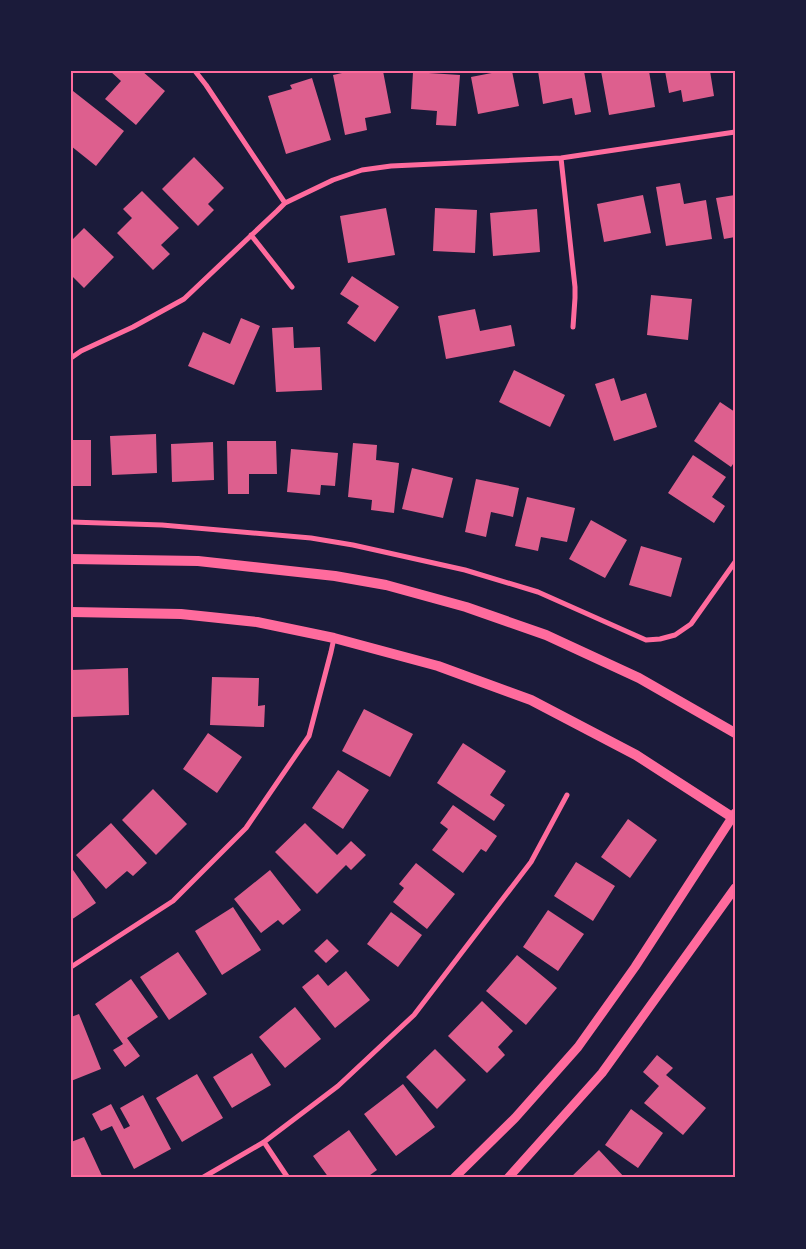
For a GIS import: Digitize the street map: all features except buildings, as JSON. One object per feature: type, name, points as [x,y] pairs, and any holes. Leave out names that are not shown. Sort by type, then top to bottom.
[{"type":"main road","points":[[71,559],[198,561],[335,576],[386,585],[466,607],[546,635],[639,678],[735,733]]},
{"type":"main road","points":[[71,612],[181,614],[257,622],[334,638],[438,666],[531,700],[636,755],[734,816]]},
{"type":"street","points":[[195,71],[285,203]]},
{"type":"street","points":[[71,358],[81,351],[133,327],[184,299],[285,203],[333,180],[362,170],[391,166],[560,158],[735,132]]},
{"type":"street","points":[[560,158],[575,287],[573,327]]},
{"type":"street","points":[[251,235],[292,287]]},
{"type":"street","points":[[71,522],[162,525],[311,538],[353,544],[465,570],[538,592],[646,640],[674,635],[691,624],[735,562]]},
{"type":"street","points":[[71,967],[173,901],[246,828],[309,736],[334,638]]},
{"type":"street","points":[[202,1178],[264,1142],[338,1086],[414,1015],[532,862],[567,795]]},
{"type":"street","points":[[454,1178],[515,1118],[578,1047],[635,967],[734,816]]},
{"type":"street","points":[[508,1178],[602,1073],[735,888]]},
{"type":"street","points":[[264,1142],[288,1178]]}]
